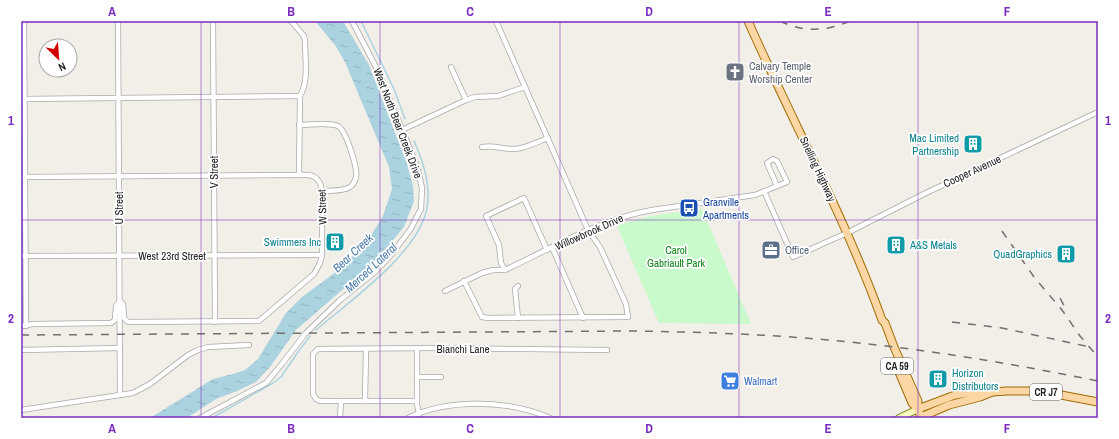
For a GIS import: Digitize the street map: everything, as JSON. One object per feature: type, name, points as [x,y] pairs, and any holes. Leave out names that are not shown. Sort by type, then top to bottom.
[{"type":"main road","name":"Snelling Highway","points":[[748,21],[783,99],[805,140],[847,233],[872,291],[882,320],[885,323],[918,401],[920,418]]},
{"type":"main road","name":"CR J7","points":[[918,409],[955,395],[980,391],[1040,391],[1098,402]]},
{"type":"main road","name":"CR J7","points":[[920,418],[949,405],[980,397],[992,392]]},
{"type":"main road","points":[[899,418],[918,409]]},
{"type":"street","points":[[24,21],[24,326],[33,324],[111,323],[115,320],[116,306],[120,301],[123,304],[124,318],[128,322],[215,322]]},
{"type":"street","name":"U Street","points":[[118,21],[120,395]]},
{"type":"street","name":"V Street","points":[[213,21],[215,322]]},
{"type":"street","points":[[23,177],[299,176],[298,125],[300,96],[305,82],[306,41],[304,36],[291,21]]},
{"type":"street","name":"West North Bear Creek Drive","points":[[200,418],[266,383],[305,334],[339,301],[375,272],[391,255],[410,230],[420,209],[422,188],[417,166],[378,71],[352,21]]},
{"type":"street","points":[[464,281],[482,317],[628,317],[626,304],[623,297],[600,247],[588,230],[496,21]]},
{"type":"street","points":[[451,67],[466,100]]},
{"type":"street","points":[[402,130],[466,100],[475,97],[498,96],[525,87]]},
{"type":"street","points":[[23,99],[300,96]]},
{"type":"street","name":"Cooper Avenue","points":[[847,233],[933,189],[1098,112]]},
{"type":"street","points":[[298,125],[332,125],[339,127],[344,131],[356,171],[356,177],[353,184],[346,189],[322,191]]},
{"type":"street","points":[[482,147],[493,146],[515,149],[548,138]]},
{"type":"street","points":[[773,159],[777,161],[787,182],[777,186],[768,163],[773,159]]},
{"type":"street","name":"W Street","points":[[215,322],[259,321],[314,274],[320,263],[322,255],[322,191],[319,180],[315,177],[305,175],[299,176]]},
{"type":"street","name":"Willowbrook Drive","points":[[445,290],[486,271],[505,270],[611,220],[636,213],[755,195],[777,186]]},
{"type":"street","points":[[764,191],[792,257],[847,233]]},
{"type":"street","points":[[505,270],[501,262],[498,245],[486,216],[524,198],[547,250]]},
{"type":"street","points":[[552,247],[583,318]]},
{"type":"street","name":"West 23rd Street","points":[[23,256],[322,255]]},
{"type":"street","points":[[518,286],[515,289],[518,318]]},
{"type":"street","points":[[21,410],[120,395],[142,389],[188,355],[198,350],[208,347],[249,345]]},
{"type":"street","points":[[21,350],[120,348]]},
{"type":"street","name":"Bianchi Lane","points":[[341,401],[320,401],[316,399],[313,394],[313,354],[318,349],[607,350]]},
{"type":"street","points":[[365,400],[366,349]]},
{"type":"street","points":[[417,349],[417,400],[419,414]]},
{"type":"street","points":[[417,377],[441,377]]},
{"type":"street","points":[[340,418],[341,401],[417,400]]},
{"type":"street","points":[[408,418],[454,405],[479,404],[514,408],[550,418]]},
{"type":"green space","name":"Carol Gabriault Park","points":[[702,209],[751,324],[659,323],[617,226],[648,217]]},
{"type":"water","points":[[315,21],[343,21],[369,65],[407,164],[413,186],[414,201],[404,227],[371,265],[296,330],[270,367],[256,382],[216,399],[187,418],[150,418],[213,379],[245,370],[258,359],[286,313],[302,297],[336,272],[367,242],[383,216],[392,189],[389,167],[345,62],[335,45]]},
{"type":"waterway","name":"Merced Lateral","points":[[361,21],[394,89],[405,119]]},
{"type":"waterway","name":"Merced Lateral","points":[[316,330],[378,278],[407,247],[418,232],[425,216],[428,188],[424,168],[414,141]]},
{"type":"waterway","name":"Merced Lateral","points":[[301,348],[310,336]]},
{"type":"waterway","name":"Merced Lateral","points":[[212,418],[281,377],[300,349]]},
{"type":"railway","points":[[780,21],[789,25],[807,29],[824,29],[850,21]]},
{"type":"railway","points":[[1002,231],[1034,277],[1062,310],[1080,336],[1098,357]]},
{"type":"railway","points":[[1060,298],[1067,311]]},
{"type":"railway","points":[[952,322],[1002,328],[1090,347]]},
{"type":"railway","points":[[21,335],[631,331],[730,334],[804,338],[896,347],[997,362],[1098,381]]},
{"type":"place","name":"Calvary Temple Worship Center","points":[[735,72]]},
{"type":"place","name":"Mac Limited Partnership","points":[[973,144]]},
{"type":"place","name":"Granville Apartments","points":[[689,208]]},
{"type":"place","name":"Swimmers Inc","points":[[335,242]]},
{"type":"place","name":"A&S Metals","points":[[896,245]]},
{"type":"place","name":"Office","points":[[771,250]]},
{"type":"place","name":"QuadGraphics","points":[[1066,254]]},
{"type":"place","name":"Horizon Distributors","points":[[938,379]]},
{"type":"place","name":"Walmart","points":[[730,381]]},
{"type":"water label","name":"Bear Creek","points":[[353,253]]}]
